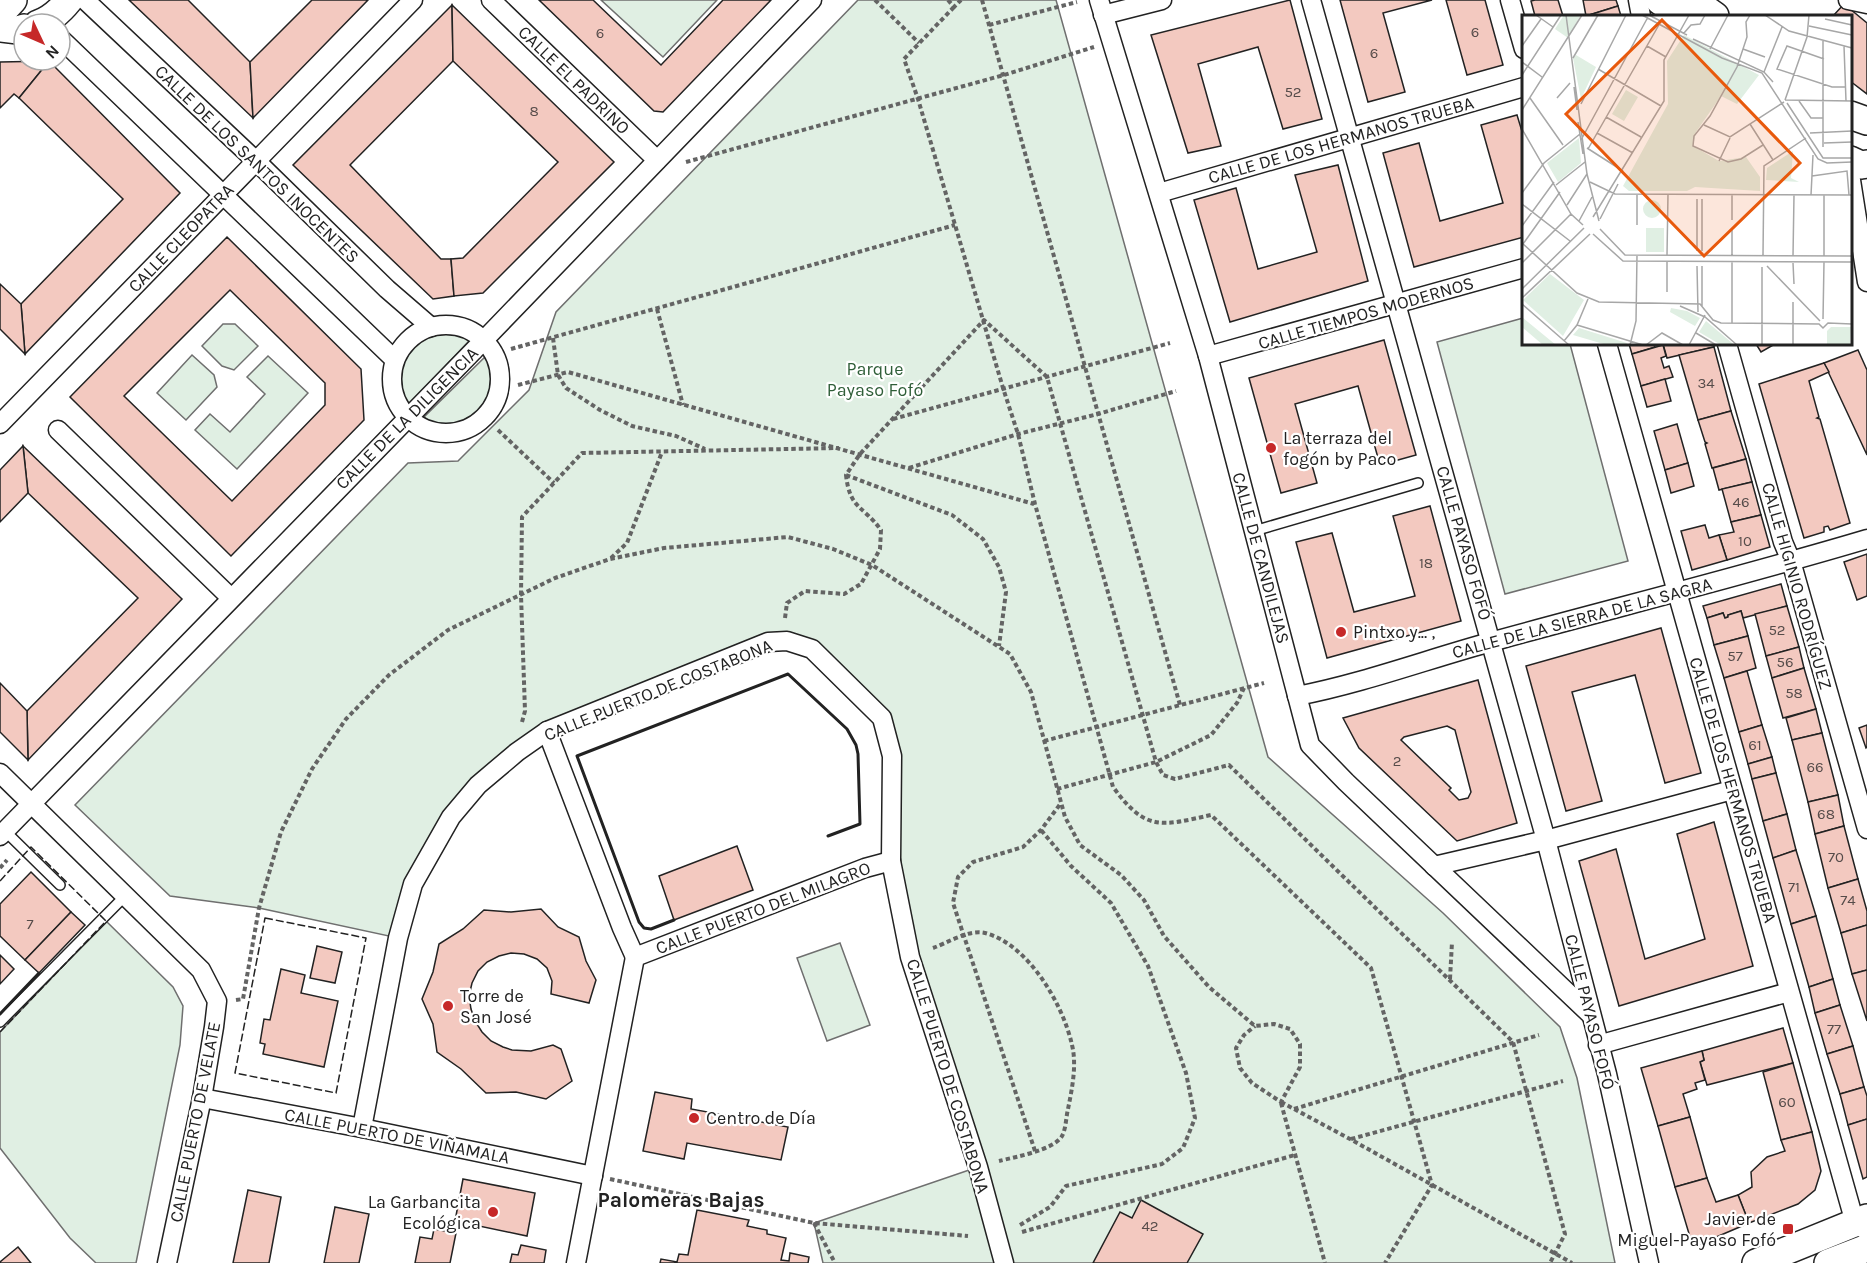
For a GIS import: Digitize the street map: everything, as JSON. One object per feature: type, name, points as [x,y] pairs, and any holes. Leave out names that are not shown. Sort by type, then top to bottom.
[{"type":"street","points":[[0,14],[13,0]]},
{"type":"street","points":[[59,12],[69,0]]},
{"type":"street","name":"CALLE DE LOS SANTOS INOCENTES","points":[[85,0],[256,161],[387,289],[431,327]]},
{"type":"street","name":"CALLE CLEOPATRA","points":[[0,424],[413,0]]},
{"type":"street","name":"CALLE EL PADRINO","points":[[492,0],[657,160]]},
{"type":"street","name":"CALLE DE LA DILIGENCIA","points":[[3,833],[812,0]]},
{"type":"street","points":[[1101,8],[1162,0]]},
{"type":"street","name":"CALLE PAYASO FOFÓ","points":[[1311,0],[1546,840],[1607,1074],[1649,1263]]},
{"type":"street","points":[[1510,0],[1522,42]]},
{"type":"street","points":[[1638,0],[1641,15]]},
{"type":"street","points":[[1659,0],[1682,15]]},
{"type":"street","points":[[1672,0],[1682,15]]},
{"type":"street","points":[[1693,0],[1714,15]]},
{"type":"street","points":[[1848,0],[1867,4]]},
{"type":"street","name":"CALLE DE CANDILEJAS","points":[[1101,8],[1208,356],[1310,745],[1590,1014]]},
{"type":"street","points":[[72,55],[224,195],[395,360]]},
{"type":"street","name":"CALLE DE LOS HERMANOS TRUEBA","points":[[1159,193],[1522,88]]},
{"type":"street","points":[[1852,115],[1867,121]]},
{"type":"street","points":[[1852,160],[1861,165],[1867,164]]},
{"type":"street","points":[[1852,181],[1867,282]]},
{"type":"street","points":[[1852,235],[1867,297]]},
{"type":"street","name":"CALLE TIEMPOS MODERNOS","points":[[1208,356],[1522,269]]},
{"type":"street","points":[[445,325],[459,326],[473,331],[484,340],[495,353],[500,370],[500,387],[495,404],[485,418],[471,428],[454,433],[437,433],[421,427],[407,417],[398,405],[393,390],[392,375],[395,360],[404,345],[416,334],[431,327],[445,325]]},
{"type":"street","name":"CALLE DE LOS HERMANOS TRUEBA","points":[[1607,345],[1790,992],[1863,1224]]},
{"type":"street","name":"CALLE HIGINIO RODRÍGUEZ","points":[[1727,345],[1867,829]]},
{"type":"street","points":[[58,430],[231,598]]},
{"type":"street","name":"CALLE DE LA SIERRA DE LA SAGRA","points":[[1297,696],[1340,687],[1491,641],[1791,561],[1867,538]]},
{"type":"street","name":"CALLE PUERTO DE COSTABONA","points":[[362,1128],[398,938],[413,884],[451,817],[478,785],[517,752],[547,731],[768,642],[787,641],[812,649],[882,718],[892,756],[891,861],[910,957],[978,1167],[1004,1263]]},
{"type":"street","name":"CALLE PUERTO DEL MILAGRO","points":[[547,731],[635,957],[576,1263]]},
{"type":"street","name":"CALLE PUERTO DE VELATE","points":[[0,772],[201,970],[217,1001],[202,1098],[167,1263]]},
{"type":"street","points":[[1434,866],[1546,840],[1732,790]]},
{"type":"street","name":"CALLE PUERTO DEL MILAGRO","points":[[635,957],[865,868],[891,861]]},
{"type":"street","points":[[1598,1045],[1790,992]]},
{"type":"street","name":"CALLE PUERTO DE VIÑAMALA","points":[[202,1098],[362,1128],[593,1176]]},
{"type":"street","points":[[1756,1263],[1863,1224]]},
{"type":"street","points":[[1828,1263],[1867,1248]]},
{"type":"lane","points":[[1254,531],[1418,483]]},
{"type":"lane","points":[[3,833],[60,885]]},
{"type":"lane","points":[[0,1022],[125,896]]},
{"type":"path","points":[[876,0],[920,43]]},
{"type":"path","points":[[948,0],[954,7]]},
{"type":"path","points":[[961,0],[904,59],[1018,434],[1113,787],[1126,806],[1148,821],[1170,824],[1211,815],[1371,968],[1432,1185],[1385,1263]]},
{"type":"path","points":[[982,0],[1180,705]]},
{"type":"path","points":[[990,25],[1077,2]]},
{"type":"path","points":[[686,162],[1004,75],[1112,42]]},
{"type":"path","points":[[511,349],[956,225]]},
{"type":"path","points":[[657,309],[683,405]]},
{"type":"path","points":[[984,320],[1047,377],[1156,762],[1162,775],[1175,779],[1229,765],[1514,1042],[1565,1234],[1550,1263]]},
{"type":"path","points":[[785,618],[787,603],[805,591],[844,594],[861,584],[880,549],[881,530],[872,518],[857,506],[848,493],[846,475],[860,454],[984,320]]},
{"type":"path","points":[[553,338],[558,375],[566,388],[600,410],[632,426],[676,435],[709,450]]},
{"type":"path","points":[[892,419],[1170,343]]},
{"type":"path","points":[[518,385],[568,372],[1035,504]]},
{"type":"path","points":[[909,468],[1018,434],[1176,391]]},
{"type":"path","points":[[498,430],[554,483]]},
{"type":"path","points":[[522,722],[525,711],[521,595],[522,517],[582,453],[838,448]]},
{"type":"path","points":[[610,559],[627,543],[662,452]]},
{"type":"path","points":[[846,475],[952,515],[983,539],[999,567],[1006,592],[999,646]]},
{"type":"path","points":[[217,1001],[243,999],[259,908],[281,832],[312,769],[346,719],[389,675],[448,630],[555,579],[610,559],[664,548],[788,537],[833,549],[872,565],[1010,654],[1030,692],[1065,818],[1080,845],[1121,874],[1144,900],[1164,936],[1209,987],[1255,1026]]},
{"type":"path","points":[[1044,741],[1264,683]]},
{"type":"path","points":[[1057,789],[1156,762],[1210,735],[1237,703],[1244,688]]},
{"type":"path","points":[[1035,1151],[953,903],[958,877],[973,862],[1023,847],[1041,831],[1061,803]]},
{"type":"path","points":[[1020,1225],[1050,1207],[1066,1186],[1162,1164],[1183,1148],[1195,1118],[1186,1073],[1148,966],[1111,903],[1071,866],[1041,831]]},
{"type":"path","points":[[0,868],[7,860]]},
{"type":"path","points":[[933,948],[982,932],[1003,940],[1023,956],[1042,980],[1061,1014],[1073,1046],[1073,1083],[1062,1135],[1054,1144],[999,1161]]},
{"type":"path","points":[[1450,980],[1452,942]]},
{"type":"path","points":[[1325,1263],[1281,1102],[1300,1067],[1300,1044],[1290,1029],[1274,1024],[1255,1026],[1244,1035],[1236,1048],[1240,1068],[1252,1083],[1281,1102],[1293,1109],[1572,1263]]},
{"type":"path","points":[[1293,1109],[1539,1035]]},
{"type":"path","points":[[1350,1139],[1563,1081]]},
{"type":"path","points":[[1022,1232],[1295,1155]]},
{"type":"path","points":[[593,1176],[814,1223],[968,1236]]},
{"type":"path","points":[[814,1223],[835,1263]]},
{"type":"green space","points":[[601,0],[717,0],[663,57]]},
{"type":"green space","name":"Parque Payaso Fofó","points":[[858,0],[1056,0],[1268,757],[1443,913],[1560,1027],[1577,1078],[1615,1263],[823,1263],[814,1223],[978,1167],[910,957],[882,718],[812,649],[787,641],[547,731],[451,817],[398,938],[259,908],[170,896],[75,805],[408,463],[458,461],[529,390],[556,312]]},
{"type":"green space","points":[[1522,318],[1522,345],[1570,345],[1628,561],[1505,594],[1437,342]]},
{"type":"green space","points":[[223,324],[235,324],[258,346],[234,370],[222,366],[202,346]]},
{"type":"green space","points":[[447,332],[465,336],[469,341],[409,404],[400,393],[397,381],[404,358],[423,340]]},
{"type":"green space","points":[[192,355],[214,375],[217,387],[186,420],[157,393]]},
{"type":"green space","points":[[268,356],[308,393],[237,469],[195,430],[210,414],[230,432],[265,394],[247,377]]},
{"type":"green space","points":[[486,356],[493,372],[494,388],[489,402],[480,414],[454,427],[438,426],[422,419]]},
{"type":"green space","points":[[106,921],[173,987],[183,1006],[180,1045],[136,1263],[96,1263],[70,1238],[0,1148],[0,1032]]},
{"type":"green space","points":[[840,943],[870,1025],[827,1041],[797,958]]},
{"type":"building","points":[[129,0],[188,0],[250,62],[253,118]]},
{"type":"building","points":[[312,0],[368,0],[253,118],[250,62]]},
{"type":"building","points":[[539,0],[593,0],[661,65],[723,0],[771,0],[663,112],[654,111]]},
{"type":"building","points":[[1290,0],[1322,119],[1283,129],[1258,47],[1198,64],[1221,146],[1188,153],[1151,35]]},
{"type":"building","points":[[1340,0],[1432,0],[1383,13],[1405,92],[1368,102]]},
{"type":"building","points":[[1446,0],[1485,0],[1503,65],[1467,75]]},
{"type":"building","points":[[1558,0],[1563,15],[1535,15],[1531,1]]},
{"type":"building","points":[[1583,0],[1616,0],[1618,6],[1586,15]]},
{"type":"building","points":[[1844,4],[1867,23],[1867,94],[1852,83],[1852,15],[1834,15]]},
{"type":"building","points":[[452,5],[453,61],[350,165],[441,259],[451,259],[454,296],[433,299],[293,165]]},
{"type":"building","points":[[452,5],[614,162],[483,293],[454,296],[451,259],[463,258],[558,162],[453,61]]},
{"type":"building","points":[[1618,6],[1621,15],[1589,15]]},
{"type":"building","points":[[0,62],[12,62],[12,72],[40,72],[19,98],[14,94],[0,108]]},
{"type":"building","points":[[40,72],[60,72],[180,193],[25,354],[21,304],[123,199],[19,98]]},
{"type":"building","points":[[1517,115],[1522,131],[1522,238],[1414,267],[1383,153],[1419,143],[1440,221],[1503,203],[1481,125]]},
{"type":"building","points":[[1338,165],[1368,281],[1230,322],[1194,200],[1236,188],[1258,269],[1317,252],[1295,175]]},
{"type":"building","points":[[227,237],[361,369],[364,420],[231,556],[70,397]],"holes":[[[230,290],[325,383],[325,405],[232,501],[124,396]]]},
{"type":"building","points":[[0,284],[21,304],[25,354],[0,329]]},
{"type":"building","points":[[1384,340],[1416,455],[1380,465],[1358,386],[1295,404],[1317,483],[1281,493],[1249,378]]},
{"type":"building","points":[[1629,345],[1654,345],[1655,347],[1632,354]]},
{"type":"building","points":[[1663,345],[1713,345],[1714,347],[1667,358]]},
{"type":"building","points":[[1663,345],[1666,356],[1661,358],[1664,368],[1669,366],[1673,377],[1641,386],[1632,354]]},
{"type":"building","points":[[1757,345],[1773,345],[1761,352]]},
{"type":"building","points":[[1714,347],[1731,411],[1698,420],[1679,355]]},
{"type":"building","points":[[1858,350],[1867,370],[1867,455],[1824,363]]},
{"type":"building","points":[[1824,363],[1829,372],[1809,381],[1819,417],[1817,418],[1820,419],[1850,523],[1830,530],[1828,526],[1824,527],[1824,532],[1804,538],[1759,384]]},
{"type":"building","points":[[1665,379],[1671,401],[1647,407],[1641,386]]},
{"type":"building","points":[[1731,411],[1746,459],[1712,468],[1705,444],[1707,443],[1698,420]]},
{"type":"building","points":[[1677,424],[1688,463],[1665,470],[1654,431]]},
{"type":"building","points":[[23,446],[182,599],[28,760],[27,711],[138,598],[28,493]]},
{"type":"building","points":[[23,446],[28,493],[0,522],[0,470]]},
{"type":"building","points":[[1746,459],[1752,482],[1719,490],[1713,468]]},
{"type":"building","points":[[1688,463],[1694,486],[1671,493],[1665,470]]},
{"type":"building","points":[[1752,482],[1761,515],[1731,522],[1722,489]]},
{"type":"building","points":[[1430,506],[1461,621],[1327,658],[1296,542],[1332,533],[1354,612],[1415,596],[1393,516]]},
{"type":"building","points":[[1761,515],[1770,547],[1727,560],[1719,535],[1734,532],[1731,522]]},
{"type":"building","points":[[1705,525],[1709,538],[1719,535],[1727,560],[1692,570],[1681,531]]},
{"type":"building","points":[[1867,554],[1867,596],[1857,600],[1844,562]]},
{"type":"building","points":[[1781,584],[1787,606],[1743,618],[1741,611],[1725,618],[1723,613],[1707,618],[1703,606]]},
{"type":"building","points":[[1787,606],[1799,647],[1766,656],[1755,614]]},
{"type":"building","points":[[1741,611],[1748,636],[1714,645],[1707,618],[1723,613],[1725,618]]},
{"type":"building","points":[[1661,628],[1701,773],[1665,783],[1635,675],[1572,692],[1602,801],[1566,811],[1526,666]]},
{"type":"building","points":[[1748,636],[1756,668],[1724,678],[1714,645]]},
{"type":"building","points":[[1799,647],[1804,668],[1772,678],[1766,656]]},
{"type":"building","points":[[1804,668],[1816,709],[1783,718],[1772,678]]},
{"type":"building","points":[[1747,671],[1762,725],[1739,732],[1724,678]]},
{"type":"building","points":[[1478,680],[1517,823],[1457,841],[1359,748],[1343,718]],"holes":[[[1447,726],[1455,730],[1471,792],[1468,798],[1459,800],[1449,790],[1451,788],[1401,740],[1404,737]]]},
{"type":"building","points":[[0,683],[27,711],[28,760],[0,732]]},
{"type":"building","points":[[1816,709],[1822,733],[1792,740],[1786,718]]},
{"type":"building","points":[[1762,725],[1772,757],[1748,764],[1739,732]]},
{"type":"building","points":[[1867,725],[1867,747],[1866,748],[1859,728]]},
{"type":"building","points":[[1822,733],[1838,795],[1808,802],[1792,740]]},
{"type":"building","points":[[1772,757],[1776,773],[1752,779],[1748,764]]},
{"type":"building","points":[[1776,773],[1787,814],[1763,821],[1752,779]]},
{"type":"building","points":[[1838,795],[1844,826],[1815,834],[1808,802]]},
{"type":"building","points":[[1787,814],[1796,850],[1773,858],[1763,821]]},
{"type":"building","points":[[1714,822],[1753,966],[1619,1006],[1579,861],[1616,849],[1645,959],[1705,939],[1677,834]]},
{"type":"building","points":[[1844,826],[1858,879],[1828,888],[1815,834]]},
{"type":"building","points":[[737,846],[753,890],[674,920],[659,876]]},
{"type":"building","points":[[1796,850],[1816,916],[1791,924],[1773,858]]},
{"type":"building","points":[[31,872],[71,912],[25,960],[0,936],[0,904]]},
{"type":"building","points":[[1858,879],[1867,911],[1867,925],[1841,933],[1828,888]]},
{"type":"building","name":"Torre de San José","points":[[541,909],[558,927],[579,937],[586,961],[596,980],[589,1003],[551,994],[552,981],[547,968],[537,959],[524,954],[511,953],[487,962],[478,971],[469,996],[471,1009],[482,1032],[491,1041],[503,1047],[531,1051],[553,1045],[561,1049],[572,1081],[546,1099],[516,1092],[486,1093],[461,1069],[437,1052],[433,1024],[422,999],[433,972],[439,944],[463,929],[484,910],[511,912]]},
{"type":"building","points":[[71,912],[85,925],[39,973],[25,960]]},
{"type":"building","points":[[1816,916],[1833,979],[1809,987],[1791,924]]},
{"type":"building","points":[[1867,925],[1867,970],[1852,974],[1841,933]]},
{"type":"building","points":[[317,946],[342,952],[335,983],[310,978]]},
{"type":"building","points":[[0,955],[14,969],[0,984]]},
{"type":"building","points":[[281,969],[305,975],[301,993],[338,1001],[324,1067],[263,1054],[265,1044],[260,1043],[264,1019],[270,1020]]},
{"type":"building","points":[[1867,970],[1867,1021],[1852,974]]},
{"type":"building","points":[[1833,979],[1840,1005],[1815,1013],[1809,987]]},
{"type":"building","points":[[1840,1005],[1853,1046],[1827,1054],[1815,1013]]},
{"type":"building","points":[[1783,1028],[1793,1063],[1707,1085],[1700,1062],[1704,1060],[1702,1051]]},
{"type":"building","points":[[1853,1046],[1864,1087],[1840,1094],[1827,1054]]},
{"type":"building","points":[[1702,1051],[1704,1060],[1700,1062],[1705,1080],[1695,1083],[1697,1089],[1683,1094],[1690,1117],[1658,1126],[1641,1068]]},
{"type":"building","points":[[1793,1063],[1812,1132],[1781,1140],[1763,1072]]},
{"type":"building","points":[[1864,1087],[1867,1096],[1867,1119],[1848,1125],[1840,1094]]},
{"type":"building","name":"Centro de Día","points":[[655,1092],[692,1099],[691,1109],[788,1127],[781,1160],[687,1143],[684,1159],[643,1151]]},
{"type":"building","points":[[1690,1117],[1707,1178],[1675,1187],[1658,1126]]},
{"type":"building","points":[[1867,1119],[1867,1177],[1863,1179],[1848,1125]]},
{"type":"building","points":[[1812,1132],[1821,1171],[1815,1190],[1798,1204],[1749,1223],[1738,1195],[1752,1187],[1751,1172],[1767,1157],[1785,1151],[1781,1140]]},
{"type":"building","points":[[1707,1178],[1716,1202],[1738,1195],[1749,1223],[1693,1247],[1675,1187]]},
{"type":"building","points":[[463,1179],[535,1193],[527,1236],[455,1221]]},
{"type":"building","points":[[248,1190],[281,1197],[269,1263],[233,1263]]},
{"type":"building","points":[[1141,1200],[1203,1234],[1187,1263],[1093,1263],[1120,1212],[1132,1218]]},
{"type":"building","points":[[335,1207],[369,1214],[359,1263],[324,1263]]},
{"type":"building","points":[[697,1210],[749,1220],[747,1226],[767,1230],[767,1234],[786,1238],[781,1260],[789,1261],[790,1253],[809,1257],[808,1263],[660,1263],[661,1259],[677,1262],[679,1254],[688,1255]]},
{"type":"building","points":[[434,1229],[456,1233],[450,1263],[415,1263],[420,1237],[432,1239]]},
{"type":"building","points":[[521,1245],[546,1250],[544,1263],[510,1263],[512,1254],[518,1255]]},
{"type":"building","points":[[18,1247],[31,1263],[0,1263],[0,1262]]},
{"type":"fence","points":[[0,881],[31,847],[106,921],[0,1032]]},
{"type":"fence","points":[[265,918],[366,938],[336,1093],[235,1073],[265,918]]},
{"type":"wall","points":[[674,920],[651,929],[644,928],[639,922],[577,756],[788,674],[847,729],[856,745],[860,824],[828,836]]},
{"type":"wall","points":[[0,1014],[39,973]]},
{"type":"place","name":"La terraza del fogón by Paco","points":[[1271,448]]},
{"type":"place","name":"Pintxo y... ,","points":[[1341,632]]},
{"type":"place","name":"Torre de San José","points":[[448,1006]]},
{"type":"place","name":"Centro de Día","points":[[694,1118]]},
{"type":"place","name":"La Garbancita Ecológica","points":[[493,1212]]},
{"type":"place","name":"Javier de Miguel-Payaso Fofó","points":[[1788,1229]]},
{"type":"district","name":"Palomeras Bajas","points":[[681,1200]]}]
